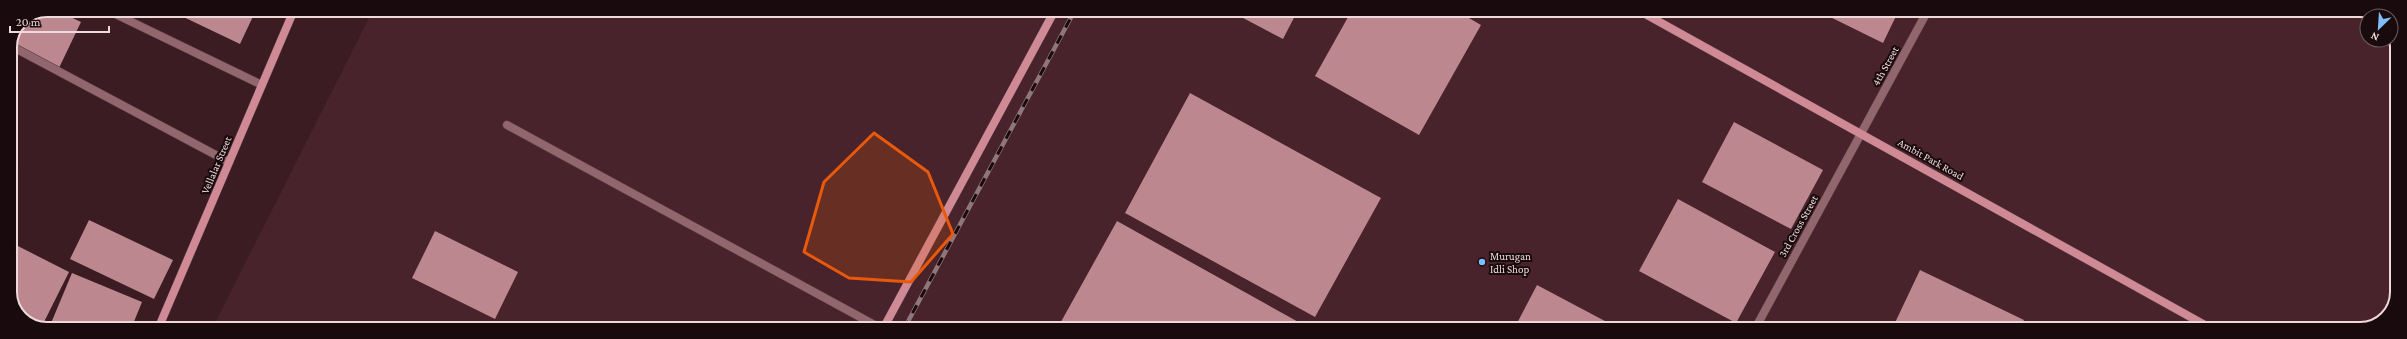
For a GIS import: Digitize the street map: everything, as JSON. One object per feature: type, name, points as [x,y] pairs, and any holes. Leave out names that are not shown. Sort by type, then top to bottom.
[{"type":"street","points":[[121,17],[262,85]]},
{"type":"street","name":"Vellalar Street","points":[[161,322],[291,17]]},
{"type":"street","points":[[887,322],[1051,17]]},
{"type":"street","name":"Ambit Park Road","points":[[1651,17],[2199,322]]},
{"type":"street","name":"4th Street","points":[[1861,133],[1924,17]]},
{"type":"street","points":[[17,49],[229,162]]},
{"type":"street","points":[[507,126],[870,322]]},
{"type":"street","name":"3rd Cross Street","points":[[1759,322],[1861,133]]},
{"type":"highlighted area","points":[[874,133],[928,172],[953,234],[911,282],[849,278],[804,252],[824,182]]},
{"type":"shaded area","points":[[369,17],[2359,17],[2359,48],[2390,48],[2390,295],[2386,307],[2380,314],[2375,318],[2360,322],[216,322]]},
{"type":"building","points":[[48,17],[71,17],[81,22],[59,68],[17,48],[19,36],[22,31],[36,19]]},
{"type":"building","points":[[183,17],[253,17],[240,44]]},
{"type":"building","points":[[1241,17],[1294,17],[1283,39]]},
{"type":"building","points":[[1348,17],[1467,17],[1481,25],[1419,135],[1315,76]]},
{"type":"building","points":[[1830,17],[1896,17],[1883,43]]},
{"type":"building","points":[[1190,93],[1381,198],[1315,317],[1125,213]]},
{"type":"building","points":[[1734,122],[1823,170],[1791,229],[1702,182]]},
{"type":"building","points":[[1678,199],[1775,252],[1737,322],[1639,271]]},
{"type":"building","points":[[89,220],[173,260],[154,299],[70,259]]},
{"type":"building","points":[[1117,221],[1298,322],[1061,322]]},
{"type":"building","points":[[435,231],[518,272],[495,319],[412,278]]},
{"type":"building","points":[[17,246],[69,272],[44,322],[34,319],[25,312],[19,303],[17,293]]},
{"type":"building","points":[[1920,270],[2024,320],[2023,322],[1895,322]]},
{"type":"building","points":[[72,273],[142,302],[134,322],[52,322]]},
{"type":"building","points":[[1537,285],[1607,322],[1518,322]]},
{"type":"railway","points":[[908,322],[1071,17]]},
{"type":"place","name":"Murugan Idli Shop","points":[[1482,262]]}]
